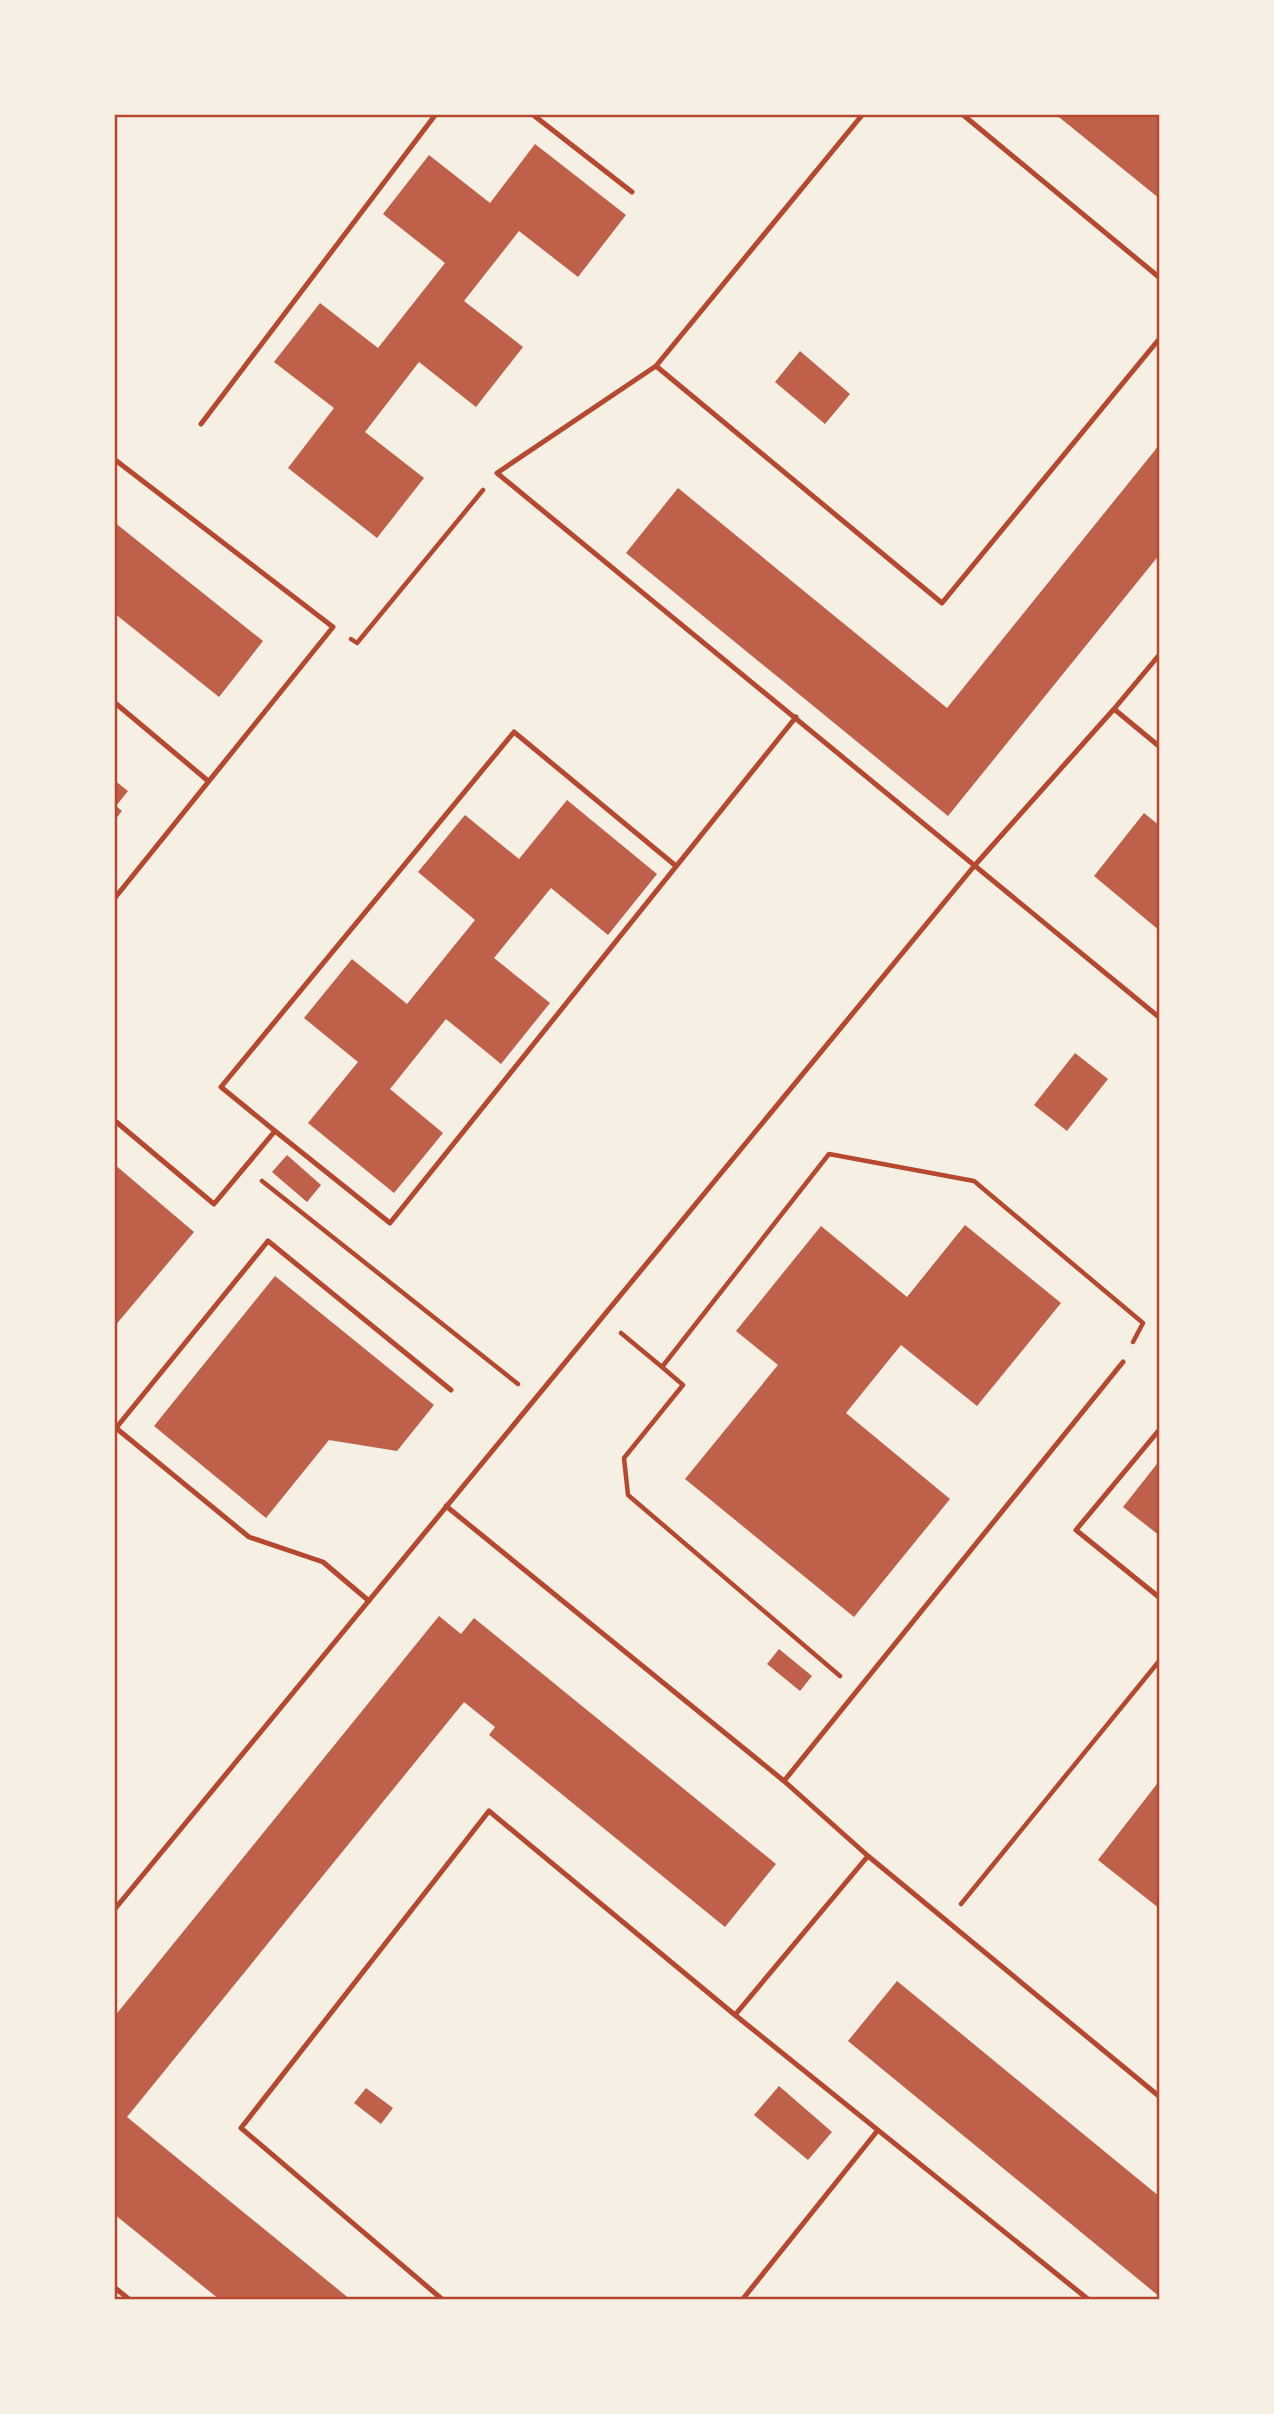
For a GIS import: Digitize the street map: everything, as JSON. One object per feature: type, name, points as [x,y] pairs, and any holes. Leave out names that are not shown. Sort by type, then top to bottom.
[{"type":"lane","points":[[201,424],[436,114]]},
{"type":"lane","points":[[532,114],[632,191]]},
{"type":"lane","points":[[863,114],[656,366],[497,472],[1160,1018]]},
{"type":"lane","points":[[962,114],[1160,278]]},
{"type":"lane","points":[[656,366],[942,603],[1160,338]]},
{"type":"lane","points":[[114,459],[333,627],[207,780],[114,899]]},
{"type":"lane","points":[[114,1910],[975,865],[1160,654]]},
{"type":"lane","points":[[114,702],[207,780]]},
{"type":"lane","points":[[1114,709],[1160,747]]},
{"type":"lane","points":[[676,866],[514,732],[221,1087],[390,1223],[796,717]]},
{"type":"lane","points":[[114,1121],[214,1204],[275,1131]]},
{"type":"lane","points":[[369,1601],[323,1562],[249,1537],[116,1428],[268,1241],[450,1390]]},
{"type":"lane","points":[[783,1781],[1123,1362]]},
{"type":"lane","points":[[1160,1429],[1076,1530],[1160,1598]]},
{"type":"lane","points":[[446,1506],[783,1781],[868,1856],[1160,2097]]},
{"type":"lane","points":[[443,2300],[241,2128],[489,1811],[735,2015],[1089,2300]]},
{"type":"lane","points":[[735,2015],[868,1856]]},
{"type":"lane","points":[[742,2300],[878,2130]]},
{"type":"lane","points":[[114,2287],[130,2300]]},
{"type":"path","points":[[333,627],[357,643],[497,472]]},
{"type":"path","points":[[663,1367],[829,1154],[974,1181],[1143,1323],[1123,1362]]},
{"type":"path","points":[[244,1168],[535,1398]]},
{"type":"path","points":[[607,1312],[622,1335],[683,1385],[624,1458],[628,1495],[856,1690]]},
{"type":"path","points":[[947,1921],[1160,1660]]},
{"type":"building","points":[[1055,114],[1160,114],[1160,199],[1070,126]]},
{"type":"building","points":[[535,144],[626,215],[578,277],[519,231],[464,301],[523,347],[476,407],[419,362],[365,432],[424,478],[377,538],[288,468],[334,408],[274,362],[320,303],[378,348],[445,263],[383,214],[429,155],[490,203]]},
{"type":"building","points":[[800,351],[850,394],[825,424],[775,382]]},
{"type":"building","points":[[1160,444],[1160,554],[948,816],[626,553],[678,488],[947,708]]},
{"type":"building","points":[[114,522],[263,641],[219,697],[114,613]]},
{"type":"building","points":[[114,780],[128,791],[116,806],[122,811],[114,821]]},
{"type":"building","points":[[567,800],[657,874],[608,935],[551,888],[494,958],[550,1003],[501,1064],[446,1019],[390,1089],[443,1133],[394,1193],[308,1123],[358,1062],[304,1018],[352,959],[407,1004],[475,920],[418,872],[465,815],[519,859]]},
{"type":"building","points":[[1144,813],[1160,826],[1160,931],[1094,876]]},
{"type":"building","points":[[1075,1053],[1108,1079],[1067,1131],[1034,1105]]},
{"type":"building","points":[[287,1155],[321,1185],[307,1202],[272,1172]]},
{"type":"building","points":[[114,1164],[194,1232],[114,1327]]},
{"type":"building","points":[[965,1225],[1061,1303],[977,1406],[901,1345],[846,1413],[950,1499],[854,1617],[685,1479],[778,1365],[736,1331],[821,1226],[907,1297]]},
{"type":"building","points":[[275,1276],[434,1405],[397,1451],[329,1440],[266,1518],[154,1426]]},
{"type":"building","points":[[1160,1460],[1160,1536],[1123,1507]]},
{"type":"building","points":[[439,1616],[461,1634],[474,1618],[776,1864],[725,1927],[489,1735],[495,1727],[464,1702],[127,2117],[351,2300],[220,2300],[114,2214],[114,2017]]},
{"type":"building","points":[[779,1649],[812,1676],[800,1691],[767,1664]]},
{"type":"building","points":[[1160,1780],[1160,1909],[1098,1860]]},
{"type":"building","points":[[897,1981],[1160,2197],[1160,2297],[848,2041]]},
{"type":"building","points":[[779,2086],[832,2132],[808,2160],[754,2115]]},
{"type":"building","points":[[366,2088],[393,2108],[381,2124],[354,2103]]}]
